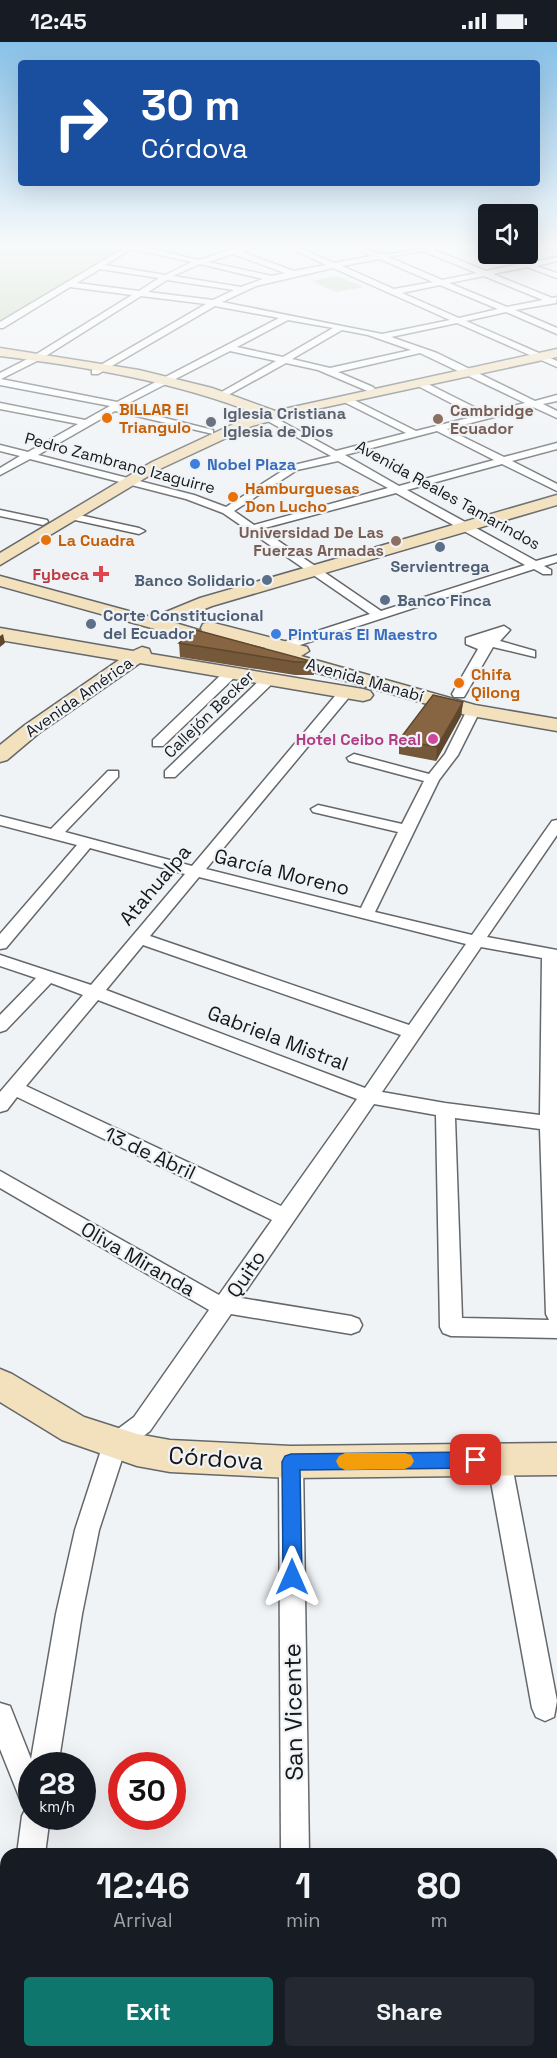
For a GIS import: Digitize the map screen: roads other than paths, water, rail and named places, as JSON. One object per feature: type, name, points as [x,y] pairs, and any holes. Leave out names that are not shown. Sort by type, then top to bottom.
[{"type":"main road","points":[[535,355],[557,347]]},
{"type":"main road","name":"Avenida Reales Tamarindos","points":[[0,352],[221,396],[264,416]]},
{"type":"main road","points":[[0,561],[166,452],[210,432],[370,389],[535,355],[557,353]]},
{"type":"main road","name":"Avenida Reales Tamarindos","points":[[0,358],[33,359]]},
{"type":"main road","points":[[0,549],[43,522],[124,479],[264,416],[419,383],[466,370]]},
{"type":"main road","name":"Avenida Reales Tamarindos","points":[[160,383],[264,416]]},
{"type":"main road","name":"Avenida América","points":[[0,756],[32,729],[136,658],[167,622],[206,602],[557,500]]},
{"type":"main road","name":"Avenida Manabí","points":[[0,572],[167,622]]},
{"type":"main road","name":"Avenida Manabí","points":[[0,581],[283,653],[459,694],[480,706],[557,725]]},
{"type":"main road","points":[[0,634],[275,679],[345,693],[480,706]]},
{"type":"main road","points":[[275,679],[301,673],[302,665],[283,653]]},
{"type":"main road","name":"Avenida Manabí","points":[[283,653],[411,694]]},
{"type":"main road","points":[[275,679],[411,694],[480,706]]},
{"type":"main road","name":"Avenida Manabí","points":[[480,706],[557,712]]},
{"type":"main road","name":"Córdova","points":[[0,1384],[56,1420],[203,1459],[291,1462],[557,1459]]},
{"type":"street","points":[[0,377],[67,338]]},
{"type":"street","points":[[99,370],[154,338]]},
{"type":"street","points":[[0,472],[116,406],[248,338]]},
{"type":"street","points":[[221,396],[323,338]]},
{"type":"street","points":[[386,338],[422,350],[557,415]]},
{"type":"street","points":[[498,338],[557,364]]},
{"type":"street","points":[[230,348],[286,359],[330,371],[370,389]]},
{"type":"street","points":[[330,371],[422,350]]},
{"type":"street","points":[[0,382],[116,406],[210,432]]},
{"type":"street","points":[[419,383],[484,416]]},
{"type":"street","points":[[227,511],[294,468],[557,398]]},
{"type":"street","points":[[345,399],[415,434]]},
{"type":"street","points":[[0,406],[87,423]]},
{"type":"street","points":[[0,421],[20,410]]},
{"type":"street","name":"Avenida Reales Tamarindos","points":[[264,416],[339,455],[536,565],[552,570]]},
{"type":"street","points":[[438,428],[557,488]]},
{"type":"street","points":[[254,528],[557,446]]},
{"type":"street","name":"Pedro Zambrano Izaguirre","points":[[0,448],[124,479],[227,511],[378,614]]},
{"type":"street","points":[[0,513],[43,522]]},
{"type":"street","points":[[70,516],[139,531]]},
{"type":"street","points":[[283,653],[378,614],[557,558]]},
{"type":"street","points":[[283,653],[552,570]]},
{"type":"street","points":[[459,694],[487,645],[531,654]]},
{"type":"street","points":[[158,743],[232,672]]},
{"type":"street","name":"Callejón Becker","points":[[170,774],[275,679]]},
{"type":"street","name":"Atahualpa","points":[[0,1105],[345,693]]},
{"type":"street","points":[[366,914],[432,779],[451,755],[480,706]]},
{"type":"street","points":[[354,758],[432,779]]},
{"type":"street","points":[[55,834],[113,774]]},
{"type":"street","points":[[318,809],[408,830]]},
{"type":"street","name":"García Moreno","points":[[0,820],[193,872],[477,941],[554,955]]},
{"type":"street","name":"Quito","points":[[46,1752],[71,1604],[87,1530],[122,1439],[224,1306],[411,1032],[557,824]]},
{"type":"street","points":[[0,944],[87,843]]},
{"type":"street","points":[[138,938],[411,1032]]},
{"type":"street","points":[[554,955],[549,1123],[557,1314]]},
{"type":"street","name":"Gabriela Mistral","points":[[0,960],[93,992],[368,1096],[445,1110],[549,1123]]},
{"type":"street","points":[[0,1026],[48,976]]},
{"type":"street","name":"13 de Abril","points":[[14,1088],[285,1217]]},
{"type":"street","points":[[445,1110],[451,1327],[557,1329]]},
{"type":"street","name":"Oliva Miranda","points":[[0,1179],[224,1306],[351,1325]]},
{"type":"street","points":[[499,1460],[546,1708]]},
{"type":"street","name":"San Vicente","points":[[291,1462],[295,1848]]},
{"type":"street","points":[[0,1716],[18,1760]]},
{"type":"street","points":[[32,1848],[34,1830]]},
{"type":"place","name":"BILLAR El Triangulo","points":[[107,418]]},
{"type":"place","name":"Cambridge Ecuador","points":[[438,419]]},
{"type":"place","name":"Iglesia Cristiana Iglesia de Dios","points":[[211,422]]},
{"type":"place","name":"Nobel Plaza","points":[[195,464]]},
{"type":"place","name":"Hamburguesas Don Lucho","points":[[233,497]]},
{"type":"place","name":"La Cuadra","points":[[46,540]]},
{"type":"place","name":"Universidad De Las Fuerzas Armadas","points":[[396,541]]},
{"type":"place","name":"Servientrega","points":[[440,547]]},
{"type":"place","name":"Fybeca","points":[[101,574]]},
{"type":"place","name":"Banco Solidario","points":[[267,580]]},
{"type":"place","name":"Banco Finca","points":[[385,600]]},
{"type":"place","name":"Corte Constitucional del Ecuador","points":[[91,624]]},
{"type":"place","name":"Pinturas El Maestro","points":[[276,634]]},
{"type":"place","name":"Chifa Qilong","points":[[459,683]]},
{"type":"place","name":"Hotel Ceibo Real","points":[[433,739]]}]
